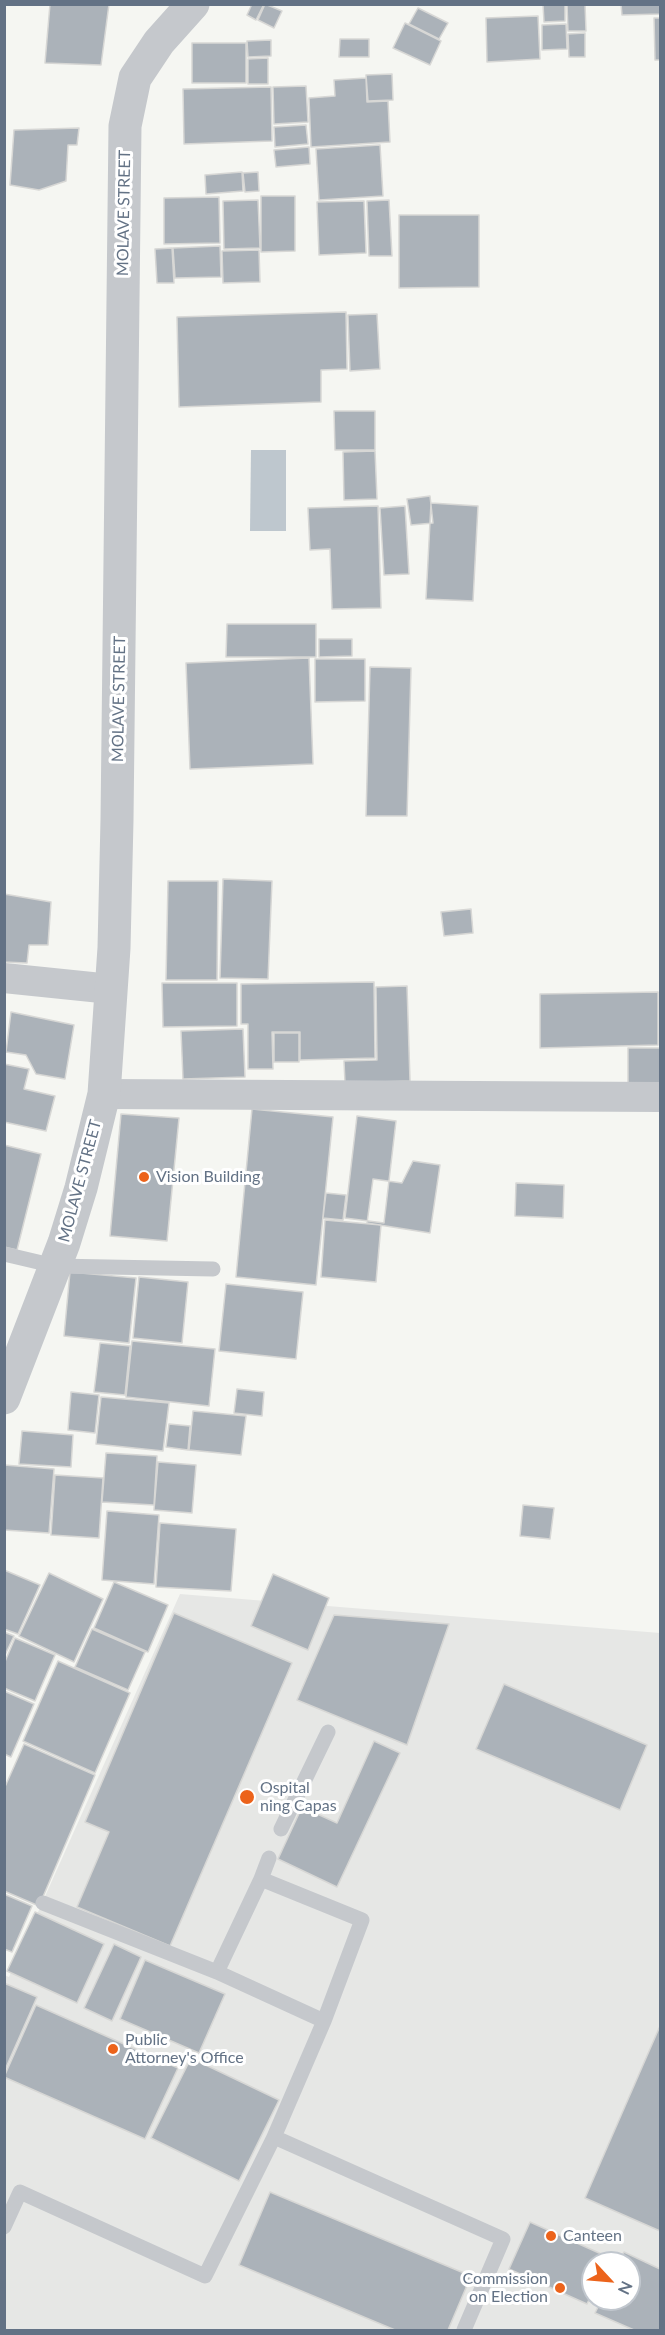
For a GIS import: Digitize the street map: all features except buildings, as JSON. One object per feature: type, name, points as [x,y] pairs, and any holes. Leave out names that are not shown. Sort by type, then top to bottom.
[{"type":"street","name":"MOLAVE STREET","points":[[4,1398],[55,1266],[81,1188],[104,1094],[111,988],[117,820],[125,126],[135,78],[159,42],[193,4]]},
{"type":"street","points":[[4,978],[111,988]]},
{"type":"street","points":[[104,1094],[660,1097]]},
{"type":"lane","points":[[4,1254],[55,1266],[213,1269]]},
{"type":"lane","points":[[281,1828],[328,1732]]},
{"type":"lane","points":[[217,1972],[269,1858]]},
{"type":"lane","points":[[4,2227],[20,2192],[205,2276],[274,2137],[324,2020],[362,1920],[261,1879]]},
{"type":"lane","points":[[43,1903],[217,1972],[324,2020]]},
{"type":"lane","points":[[274,2137],[503,2239],[464,2331]]},
{"type":"shaded area","points":[[251,450],[286,450],[286,531],[250,531]]},
{"type":"shaded area","points":[[180,1594],[660,1633],[660,2330],[5,2330],[4,1975],[9,1977]]},
{"type":"place","name":"Vision Building","points":[[144,1177]]},
{"type":"place","name":"Ospital ning Capas","points":[[247,1797]]},
{"type":"place","name":"Public Attorney's Office","points":[[113,2049]]},
{"type":"place","name":"Canteen","points":[[551,2236]]},
{"type":"place","name":"Commission on Election","points":[[560,2288]]}]
